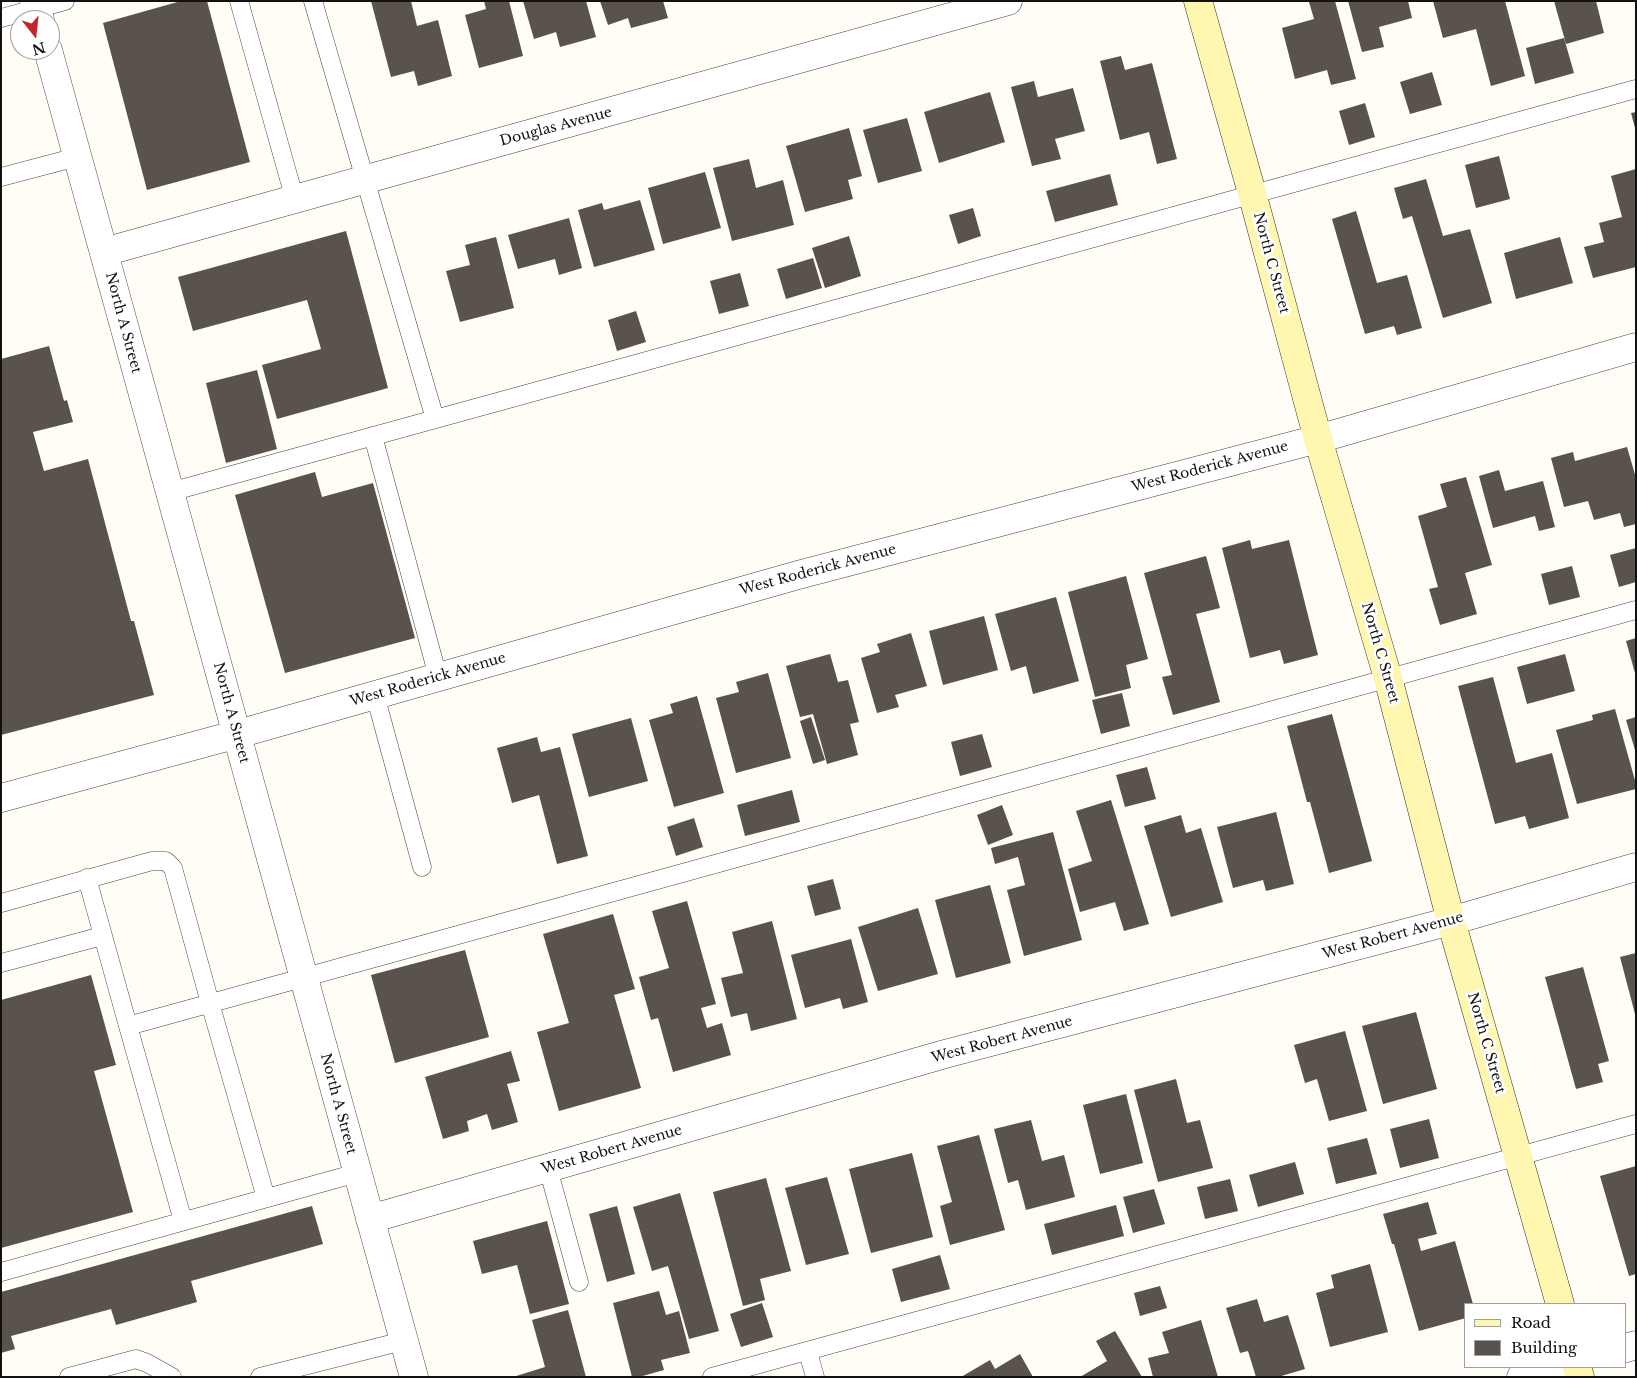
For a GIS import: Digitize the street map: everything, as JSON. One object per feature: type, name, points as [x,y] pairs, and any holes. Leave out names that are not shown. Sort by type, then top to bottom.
[{"type":"street","name":"Douglas Avenue","points":[[104,252],[1008,1]]},
{"type":"street","name":"North C Street","points":[[1198,1],[1318,439],[1388,678],[1451,921],[1560,1303]]},
{"type":"street","name":"North A Street","points":[[51,60],[414,1377]]},
{"type":"street","name":"West Roderick Avenue","points":[[1,798],[238,734],[798,575],[1318,439],[1636,347]]},
{"type":"street","name":"West Robert Avenue","points":[[370,1219],[945,1054],[1451,921],[1636,867]]},
{"type":"street","points":[[1521,1377],[1554,1368]]},
{"type":"lane","points":[[37,10],[65,1]]},
{"type":"lane","points":[[239,1],[295,200]]},
{"type":"lane","points":[[313,1],[436,418]]},
{"type":"lane","points":[[170,492],[1252,193],[1636,89]]},
{"type":"lane","points":[[1,177],[77,157]]},
{"type":"lane","points":[[373,436],[438,677]]},
{"type":"lane","points":[[128,1026],[1636,610]]},
{"type":"lane","points":[[375,695],[422,867]]},
{"type":"lane","points":[[1,903],[152,861],[166,861],[173,868],[266,1198]]},
{"type":"lane","points":[[87,878],[183,1221]]},
{"type":"lane","points":[[1,963],[102,936]]},
{"type":"lane","points":[[712,1377],[1636,1124]]},
{"type":"lane","points":[[548,1168],[579,1282]]},
{"type":"lane","points":[[1,1272],[357,1172]]},
{"type":"lane","points":[[260,1377],[294,1373],[404,1341]]},
{"type":"lane","points":[[808,1352],[815,1377]]},
{"type":"lane","points":[[69,1377],[136,1360],[147,1363],[172,1377]]},
{"type":"building","points":[[181,1],[207,1],[250,162],[147,190],[103,23]]},
{"type":"building","points":[[371,1],[411,1],[417,26],[438,20],[452,76],[418,86],[414,71],[391,77]]},
{"type":"building","points":[[484,1],[509,1],[523,56],[479,68],[465,15],[486,9]]},
{"type":"building","points":[[523,1],[586,1],[596,37],[560,47],[556,32],[534,39]]},
{"type":"building","points":[[600,1],[663,1],[668,18],[631,28],[628,18],[608,25]]},
{"type":"building","points":[[1335,1],[1356,79],[1331,85],[1327,70],[1295,79],[1282,28],[1314,19],[1309,2]]},
{"type":"building","points":[[1348,1],[1408,1],[1412,18],[1379,27],[1384,47],[1362,52]]},
{"type":"building","points":[[1433,1],[1505,1],[1525,76],[1491,86],[1476,29],[1443,38]]},
{"type":"building","points":[[1554,1],[1596,1],[1604,33],[1566,44]]},
{"type":"building","points":[[1564,38],[1574,73],[1535,84],[1526,48]]},
{"type":"building","points":[[1121,56],[1125,70],[1152,63],[1177,159],[1157,164],[1149,132],[1120,140],[1100,61]]},
{"type":"building","points":[[1432,72],[1442,105],[1410,114],[1400,82]]},
{"type":"building","points":[[1034,81],[1038,97],[1073,88],[1085,131],[1055,139],[1061,159],[1032,166],[1011,87]]},
{"type":"building","points":[[990,92],[1005,142],[939,163],[924,112]]},
{"type":"building","points":[[1365,103],[1375,137],[1349,145],[1339,111]]},
{"type":"building","points":[[1636,112],[1636,128],[1635,128],[1631,113]]},
{"type":"building","points":[[907,118],[922,171],[878,183],[863,130]]},
{"type":"building","points":[[849,128],[862,176],[848,180],[853,199],[805,212],[786,146]]},
{"type":"building","points":[[1499,156],[1510,199],[1476,208],[1465,165]]},
{"type":"building","points":[[749,159],[756,188],[783,180],[794,225],[732,241],[713,168]]},
{"type":"building","points":[[1636,169],[1636,267],[1593,278],[1584,247],[1604,242],[1599,223],[1622,217],[1611,176]]},
{"type":"building","points":[[705,172],[721,228],[663,244],[648,188]]},
{"type":"building","points":[[1110,174],[1118,205],[1055,222],[1046,191]]},
{"type":"building","points":[[1426,179],[1443,236],[1470,229],[1492,303],[1443,318],[1412,216],[1403,219],[1394,188]]},
{"type":"building","points":[[640,200],[655,250],[594,267],[578,210],[602,203],[604,210]]},
{"type":"building","points":[[973,208],[981,236],[958,244],[949,215]]},
{"type":"building","points":[[1356,211],[1377,283],[1407,275],[1422,328],[1397,335],[1394,326],[1365,334],[1332,219]]},
{"type":"building","points":[[569,218],[582,268],[559,275],[555,259],[518,269],[508,235]]},
{"type":"building","points":[[346,231],[388,388],[277,419],[262,365],[321,349],[307,300],[193,331],[178,277]]},
{"type":"building","points":[[849,236],[861,276],[825,288],[812,248]]},
{"type":"building","points":[[496,237],[514,308],[460,322],[446,271],[470,265],[465,245]]},
{"type":"building","points":[[1560,237],[1573,283],[1516,299],[1504,253]]},
{"type":"building","points":[[813,258],[822,288],[786,299],[777,269]]},
{"type":"building","points":[[740,273],[749,306],[719,314],[710,281]]},
{"type":"building","points":[[636,311],[646,342],[617,351],[608,320]]},
{"type":"building","points":[[49,346],[64,401],[67,400],[73,422],[33,432],[44,471],[88,459],[131,621],[134,621],[154,695],[1,735],[1,359]]},
{"type":"building","points":[[257,370],[277,449],[226,463],[206,383]]},
{"type":"building","points":[[1627,447],[1636,478],[1636,524],[1624,527],[1620,513],[1594,520],[1588,501],[1564,507],[1551,458],[1573,452],[1575,461]]},
{"type":"building","points":[[1499,470],[1505,491],[1543,481],[1555,527],[1539,531],[1535,516],[1493,528],[1479,476]]},
{"type":"building","points":[[315,472],[322,497],[373,483],[415,638],[285,673],[235,495]]},
{"type":"building","points":[[1466,477],[1492,565],[1465,573],[1477,614],[1440,625],[1429,589],[1438,587],[1418,516],[1447,507],[1440,484]]},
{"type":"building","points":[[1250,540],[1252,549],[1289,540],[1318,655],[1284,664],[1280,650],[1250,658],[1222,548]]},
{"type":"building","points":[[1636,548],[1636,582],[1619,587],[1610,555]]},
{"type":"building","points":[[1206,556],[1220,608],[1196,614],[1220,702],[1173,715],[1162,677],[1172,675],[1144,573]]},
{"type":"building","points":[[1572,566],[1580,597],[1549,605],[1541,574]]},
{"type":"building","points":[[1126,576],[1148,659],[1126,665],[1131,688],[1095,697],[1068,592]]},
{"type":"building","points":[[1056,597],[1079,681],[1033,694],[1026,666],[1011,671],[995,614]]},
{"type":"building","points":[[984,616],[998,670],[943,685],[929,631]]},
{"type":"building","points":[[911,633],[927,686],[895,695],[899,707],[877,713],[861,658],[880,652],[877,644]]},
{"type":"building","points":[[1636,638],[1636,673],[1635,673],[1626,641]]},
{"type":"building","points":[[830,654],[838,682],[848,680],[859,722],[850,724],[858,755],[827,764],[813,714],[800,717],[786,666]]},
{"type":"building","points":[[1565,654],[1575,691],[1527,704],[1517,667]]},
{"type":"building","points":[[768,673],[791,758],[736,773],[716,698],[739,692],[736,682]]},
{"type":"building","points":[[1493,677],[1516,763],[1552,753],[1569,818],[1529,829],[1525,816],[1495,824],[1458,686]]},
{"type":"building","points":[[1122,693],[1130,726],[1101,734],[1092,700]]},
{"type":"building","points":[[697,696],[724,793],[674,807],[649,720],[673,713],[670,704]]},
{"type":"building","points":[[1615,709],[1636,789],[1577,804],[1556,730],[1593,720],[1592,715]]},
{"type":"building","points":[[1332,714],[1372,861],[1329,873],[1310,802],[1307,802],[1287,726]]},
{"type":"building","points":[[811,717],[825,760],[813,764],[800,721]]},
{"type":"building","points":[[1636,717],[1636,750],[1635,750],[1626,720]]},
{"type":"building","points":[[631,718],[648,781],[589,797],[572,734]]},
{"type":"building","points":[[982,734],[992,767],[960,776],[951,742]]},
{"type":"building","points":[[537,737],[541,752],[560,747],[588,856],[557,864],[539,795],[512,803],[497,748]]},
{"type":"building","points":[[1147,767],[1156,799],[1125,807],[1116,775]]},
{"type":"building","points":[[792,790],[800,822],[745,836],[737,805]]},
{"type":"building","points":[[1111,800],[1149,924],[1124,931],[1115,902],[1080,912],[1068,869],[1092,861],[1076,811]]},
{"type":"building","points":[[1002,805],[1013,835],[988,845],[977,815]]},
{"type":"building","points":[[1276,812],[1294,884],[1266,891],[1263,880],[1233,888],[1217,827]]},
{"type":"building","points":[[1181,815],[1186,833],[1201,828],[1223,902],[1171,917],[1144,826]]},
{"type":"building","points":[[694,818],[703,847],[676,856],[667,827]]},
{"type":"building","points":[[1053,832],[1082,940],[1024,956],[1007,890],[1025,885],[1018,857],[995,864],[991,848]]},
{"type":"building","points":[[833,879],[841,909],[815,916],[807,886]]},
{"type":"building","points":[[990,885],[1011,963],[956,978],[935,900]]},
{"type":"building","points":[[687,901],[716,1004],[701,1008],[707,1028],[722,1023],[731,1055],[673,1072],[658,1018],[651,1020],[639,977],[669,968],[652,911]]},
{"type":"building","points":[[918,908],[938,974],[878,991],[858,927]]},
{"type":"building","points":[[613,914],[635,989],[614,995],[641,1088],[559,1111],[537,1032],[569,1023],[543,934]]},
{"type":"building","points":[[772,921],[797,1019],[751,1031],[747,1013],[731,1017],[721,978],[743,973],[732,932]]},
{"type":"building","points":[[851,939],[868,1002],[843,1009],[840,998],[805,1008],[791,955]]},
{"type":"building","points":[[465,950],[489,1037],[395,1063],[371,975]]},
{"type":"building","points":[[1636,953],[1636,1013],[1635,1014],[1620,957]]},
{"type":"building","points":[[1583,967],[1609,1061],[1598,1064],[1603,1082],[1576,1089],[1545,977]]},
{"type":"building","points":[[91,975],[116,1065],[94,1071],[133,1212],[1,1248],[1,1000]]},
{"type":"building","points":[[1416,1012],[1437,1089],[1383,1104],[1362,1026]]},
{"type":"building","points":[[1345,1031],[1367,1111],[1329,1121],[1317,1079],[1305,1083],[1294,1045]]},
{"type":"building","points":[[511,1051],[520,1081],[507,1084],[518,1122],[492,1130],[487,1114],[467,1121],[469,1131],[443,1139],[425,1077]]},
{"type":"building","points":[[1176,1079],[1187,1123],[1200,1120],[1213,1168],[1158,1182],[1134,1090]]},
{"type":"building","points":[[1126,1094],[1143,1163],[1100,1174],[1083,1105]]},
{"type":"building","points":[[1429,1119],[1439,1158],[1400,1168],[1390,1129]]},
{"type":"building","points":[[1031,1120],[1042,1161],[1064,1155],[1075,1197],[1026,1210],[1018,1180],[1008,1183],[994,1129]]},
{"type":"building","points":[[979,1135],[1005,1230],[950,1245],[940,1206],[952,1202],[937,1146]]},
{"type":"building","points":[[1367,1138],[1377,1174],[1336,1184],[1327,1148]]},
{"type":"building","points":[[912,1153],[933,1237],[871,1253],[849,1169]]},
{"type":"building","points":[[1295,1162],[1304,1194],[1258,1207],[1249,1175]]},
{"type":"building","points":[[1636,1166],[1636,1274],[1629,1276],[1600,1176]]},
{"type":"building","points":[[827,1177],[849,1254],[806,1265],[785,1188]]},
{"type":"building","points":[[766,1178],[791,1271],[760,1279],[765,1300],[743,1306],[713,1192]]},
{"type":"building","points":[[1230,1179],[1238,1211],[1205,1219],[1197,1187]]},
{"type":"building","points":[[1154,1189],[1165,1224],[1133,1233],[1123,1197]]},
{"type":"building","points":[[680,1193],[719,1331],[689,1339],[668,1266],[652,1271],[633,1207]]},
{"type":"building","points":[[1428,1202],[1437,1234],[1418,1239],[1421,1251],[1455,1241],[1473,1303],[1464,1303],[1464,1319],[1419,1331],[1394,1244],[1392,1244],[1383,1214]]},
{"type":"building","points":[[1116,1205],[1124,1236],[1052,1255],[1044,1224]]},
{"type":"building","points":[[312,1206],[323,1244],[191,1281],[197,1302],[116,1325],[111,1309],[11,1336],[15,1349],[1,1353],[1,1292]]},
{"type":"building","points":[[617,1206],[635,1274],[607,1282],[589,1214]]},
{"type":"building","points":[[547,1221],[569,1304],[530,1314],[517,1265],[482,1274],[473,1241]]},
{"type":"building","points":[[940,1255],[950,1289],[901,1302],[892,1269]]},
{"type":"building","points":[[1370,1264],[1388,1332],[1330,1347],[1316,1293],[1334,1288],[1331,1275]]},
{"type":"building","points":[[1160,1286],[1167,1308],[1140,1316],[1134,1293]]},
{"type":"building","points":[[659,1291],[666,1315],[679,1311],[690,1353],[661,1360],[664,1370],[632,1377],[613,1303]]},
{"type":"building","points":[[1257,1299],[1264,1322],[1288,1315],[1305,1369],[1278,1377],[1256,1377],[1248,1351],[1240,1353],[1226,1308]]},
{"type":"building","points":[[762,1303],[773,1337],[741,1347],[730,1314]]},
{"type":"building","points":[[568,1310],[586,1377],[513,1377],[545,1367],[532,1320]]},
{"type":"building","points":[[1201,1320],[1218,1377],[1153,1377],[1148,1358],[1169,1353],[1162,1332]]},
{"type":"building","points":[[1115,1331],[1142,1377],[1080,1377],[1107,1361],[1096,1341]]},
{"type":"building","points":[[1020,1354],[1033,1377],[961,1377],[990,1360],[995,1369]]}]
